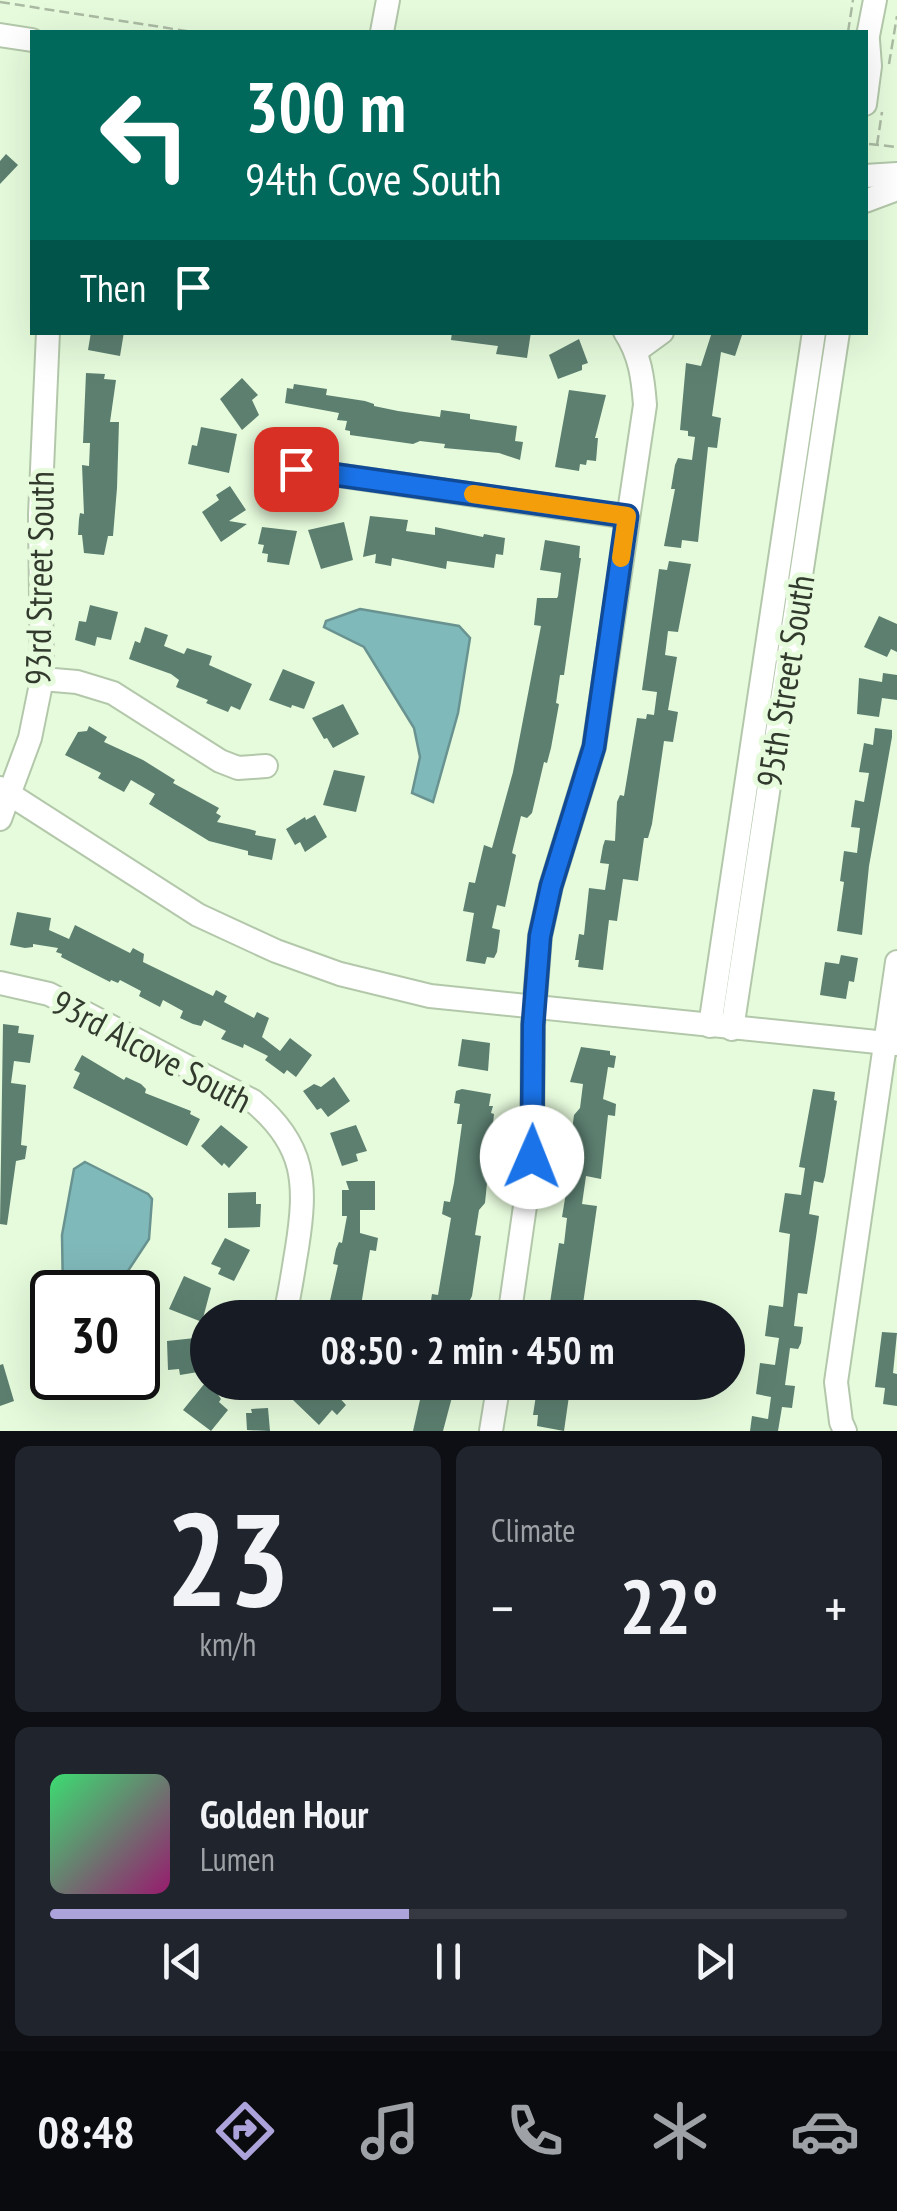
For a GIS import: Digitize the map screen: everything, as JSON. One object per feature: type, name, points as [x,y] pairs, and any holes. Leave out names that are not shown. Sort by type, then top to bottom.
[{"type":"street","points":[[382,30],[388,0]]},
{"type":"street","points":[[864,30],[875,0]]},
{"type":"street","points":[[0,35],[30,40]]},
{"type":"street","points":[[868,176],[897,174]]},
{"type":"street","points":[[868,200],[897,190]]},
{"type":"street","name":"93rd Street South","points":[[0,818],[5,791],[30,738],[42,679],[40,514],[48,335]]},
{"type":"street","name":"95th Street South","points":[[722,1028],[814,335]]},
{"type":"street","name":"95th Street South","points":[[722,1028],[838,335]]},
{"type":"street","points":[[512,1300],[532,1157],[534,1005],[540,936],[551,886],[594,747],[645,405],[642,374],[630,342]]},
{"type":"street","points":[[296,469],[627,516]]},
{"type":"street","points":[[42,679],[77,682],[114,693],[220,761],[238,768],[266,766]]},
{"type":"street","points":[[5,791],[198,914],[276,951],[340,974],[430,996],[891,1044]]},
{"type":"street","points":[[845,1431],[840,1422],[836,1382],[891,1044],[897,962]]},
{"type":"street","name":"93rd Alcove South","points":[[0,983],[49,994],[254,1101],[274,1118],[298,1159],[302,1182],[302,1216],[287,1300]]},
{"type":"street","points":[[492,1431],[496,1400]]},
{"type":"path","points":[[853,0],[858,30]]},
{"type":"path","points":[[0,2],[180,30]]},
{"type":"path","points":[[869,144],[897,147]]},
{"type":"water","points":[[360,609],[459,626],[470,638],[458,713],[433,802],[412,793],[420,757],[414,728],[364,647],[324,627],[326,621]]},
{"type":"water","points":[[85,1162],[152,1199],[149,1239],[129,1270],[63,1270],[62,1235],[74,1169]]},
{"type":"building","points":[[6,154],[18,165],[0,184],[0,161]]},
{"type":"building","points":[[90,335],[124,335],[120,356],[88,350]]},
{"type":"building","points":[[452,335],[531,335],[527,358],[496,354],[498,346],[451,340]]},
{"type":"building","points":[[711,335],[742,335],[735,356],[721,352],[712,416],[721,418],[717,448],[708,447],[698,542],[682,540],[681,548],[664,546],[675,489],[671,489],[675,465],[678,458],[692,460],[695,437],[680,430],[686,363],[701,366]]},
{"type":"building","points":[[579,339],[588,363],[582,365],[582,370],[558,379],[549,355]]},
{"type":"building","points":[[86,373],[105,374],[104,379],[116,380],[110,422],[119,422],[117,488],[113,536],[108,536],[104,555],[84,553],[82,535],[78,535],[80,513],[84,514],[82,465],[89,466],[90,443],[83,443]]},
{"type":"building","points":[[242,378],[258,395],[252,400],[259,415],[242,430],[220,399]]},
{"type":"building","points":[[294,384],[327,389],[326,395],[398,411],[440,417],[441,410],[517,426],[515,441],[523,442],[520,460],[499,453],[444,448],[445,444],[413,444],[350,435],[345,430],[347,421],[337,420],[339,413],[285,403],[287,388],[293,389]]},
{"type":"building","points":[[569,390],[606,395],[595,438],[596,461],[580,464],[579,471],[555,467]]},
{"type":"building","points":[[201,427],[237,434],[229,473],[188,464]]},
{"type":"building","points":[[230,486],[246,510],[229,521],[247,524],[221,542],[202,512]]},
{"type":"building","points":[[370,516],[408,520],[406,531],[435,535],[435,527],[505,538],[503,555],[496,554],[494,568],[447,561],[446,569],[392,558],[391,566],[375,563],[376,554],[363,557]]},
{"type":"building","points":[[344,522],[353,560],[321,569],[308,530]]},
{"type":"building","points":[[262,527],[297,531],[289,565],[267,562],[268,554],[262,553],[264,545],[258,544]]},
{"type":"building","points":[[545,540],[580,546],[581,558],[551,748],[532,813],[527,818],[521,816],[505,907],[497,905],[492,928],[500,930],[497,952],[494,958],[487,957],[485,964],[466,961],[474,913],[463,911],[469,882],[475,883],[484,845],[492,848],[513,772],[541,626],[534,625],[537,598],[558,596],[561,573],[540,570]]},
{"type":"building","points":[[669,561],[691,564],[678,632],[668,631],[665,655],[677,657],[668,710],[678,712],[673,742],[664,741],[652,824],[648,838],[644,838],[638,881],[623,879],[617,921],[609,920],[603,970],[578,967],[579,960],[575,960],[579,934],[584,935],[589,888],[605,890],[609,864],[600,863],[603,846],[605,840],[615,841],[617,802],[620,795],[624,796],[637,718],[654,715],[657,692],[642,690],[659,569],[667,570]]},
{"type":"building","points":[[90,605],[118,612],[111,640],[97,637],[95,646],[75,640],[79,621],[86,622]]},
{"type":"building","points":[[879,616],[897,624],[897,652],[891,649],[887,657],[864,647]]},
{"type":"building","points":[[145,627],[168,635],[164,646],[184,654],[187,648],[212,656],[209,665],[252,684],[240,710],[231,706],[228,712],[206,703],[208,700],[176,687],[179,680],[171,674],[129,659]]},
{"type":"building","points":[[283,669],[315,682],[304,709],[269,700]]},
{"type":"building","points":[[883,673],[897,675],[897,700],[882,698],[879,717],[857,714],[859,678],[882,682]]},
{"type":"building","points":[[343,704],[359,734],[333,748],[312,718]]},
{"type":"building","points":[[89,726],[107,737],[104,742],[143,760],[175,780],[173,783],[219,808],[216,813],[221,816],[217,822],[276,839],[272,860],[209,841],[149,804],[155,794],[131,780],[124,792],[98,778],[101,773],[65,755],[78,732],[87,731]]},
{"type":"building","points":[[875,728],[892,730],[892,737],[869,866],[862,935],[837,931],[844,882],[840,881],[844,851],[857,853],[860,828],[851,827],[855,800],[864,802],[869,773],[859,772],[864,743],[873,745]]},
{"type":"building","points":[[334,770],[365,776],[356,812],[323,805]]},
{"type":"building","points":[[315,815],[327,837],[305,852],[300,842],[295,845],[286,829]]},
{"type":"building","points":[[17,912],[51,918],[49,930],[69,939],[75,925],[130,953],[133,948],[144,954],[143,962],[213,996],[216,990],[227,996],[224,1002],[254,1018],[257,1012],[269,1018],[262,1037],[280,1051],[290,1038],[312,1055],[296,1077],[287,1070],[284,1074],[265,1060],[268,1056],[244,1044],[243,1048],[221,1039],[226,1031],[204,1020],[201,1026],[180,1018],[183,1011],[163,1000],[160,1007],[120,980],[110,982],[61,957],[56,952],[58,948],[10,945]]},
{"type":"building","points":[[841,955],[858,958],[846,999],[820,995],[825,962],[839,964]]},
{"type":"building","points":[[3,1024],[19,1026],[18,1033],[34,1035],[30,1063],[14,1061],[11,1083],[26,1085],[21,1145],[27,1146],[25,1159],[16,1161],[7,1225],[0,1224]]},
{"type":"building","points":[[462,1039],[490,1043],[488,1071],[458,1066]]},
{"type":"building","points":[[581,1047],[610,1051],[610,1055],[616,1056],[614,1068],[608,1067],[603,1099],[616,1104],[615,1116],[608,1115],[601,1179],[586,1176],[582,1204],[597,1206],[584,1300],[550,1300],[559,1243],[564,1244],[567,1218],[562,1217],[576,1131],[572,1130],[583,1084],[570,1082]]},
{"type":"building","points":[[82,1055],[124,1080],[126,1077],[141,1084],[145,1093],[191,1111],[200,1119],[187,1146],[73,1088],[80,1073],[74,1070]]},
{"type":"building","points":[[334,1077],[350,1101],[328,1117],[321,1108],[317,1110],[303,1091],[314,1084],[321,1087]]},
{"type":"building","points":[[813,1089],[835,1092],[837,1101],[825,1176],[823,1183],[814,1181],[809,1214],[819,1216],[807,1294],[798,1293],[794,1326],[803,1327],[801,1343],[798,1349],[790,1348],[785,1385],[795,1386],[792,1408],[782,1407],[778,1431],[750,1431],[752,1416],[768,1419],[771,1397],[756,1394],[760,1363],[775,1365],[779,1338],[765,1336],[769,1305],[783,1307],[790,1234],[779,1232],[785,1193],[801,1195],[805,1168],[799,1167]]},
{"type":"building","points":[[456,1091],[491,1094],[489,1106],[493,1106],[494,1114],[485,1203],[479,1210],[475,1235],[481,1236],[470,1300],[431,1300],[432,1294],[438,1295],[451,1218],[442,1214],[444,1201],[450,1202],[462,1124],[457,1124],[460,1104],[454,1103]]},
{"type":"building","points":[[221,1125],[248,1147],[229,1168],[201,1146]]},
{"type":"building","points":[[356,1125],[367,1151],[356,1154],[358,1161],[342,1166],[330,1133]]},
{"type":"building","points":[[346,1181],[375,1181],[375,1210],[360,1210],[360,1233],[378,1238],[376,1251],[370,1250],[362,1300],[330,1300],[338,1265],[333,1264],[336,1249],[342,1243],[347,1216],[342,1216],[342,1190],[349,1190]]},
{"type":"building","points":[[256,1192],[256,1204],[261,1204],[260,1227],[228,1228],[228,1193]]},
{"type":"building","points":[[225,1238],[250,1250],[234,1281],[218,1274],[221,1268],[211,1264]]},
{"type":"building","points":[[184,1276],[211,1288],[208,1300],[190,1300],[190,1317],[169,1309]]},
{"type":"building","points":[[882,1332],[897,1333],[893,1373],[897,1374],[897,1406],[883,1404],[885,1388],[875,1387]]},
{"type":"building","points":[[190,1339],[190,1373],[180,1375],[179,1369],[168,1370],[167,1341]]},
{"type":"building","points":[[3,1364],[14,1401],[0,1406],[0,1365]]},
{"type":"building","points":[[191,1400],[220,1400],[228,1410],[211,1431],[183,1410]]},
{"type":"building","points":[[293,1400],[341,1400],[346,1405],[337,1415],[332,1410],[319,1425]]},
{"type":"building","points":[[420,1400],[451,1400],[443,1431],[413,1431]]},
{"type":"building","points":[[535,1400],[568,1400],[564,1431],[537,1426],[538,1415],[533,1415]]},
{"type":"building","points":[[268,1408],[270,1431],[247,1430],[246,1413]]},
{"type":"slow traffic","points":[[473,494],[627,516],[621,558]]},
{"type":"route","points":[[296,469],[627,516],[594,747],[551,886],[540,936],[534,986],[532,1157]]}]
